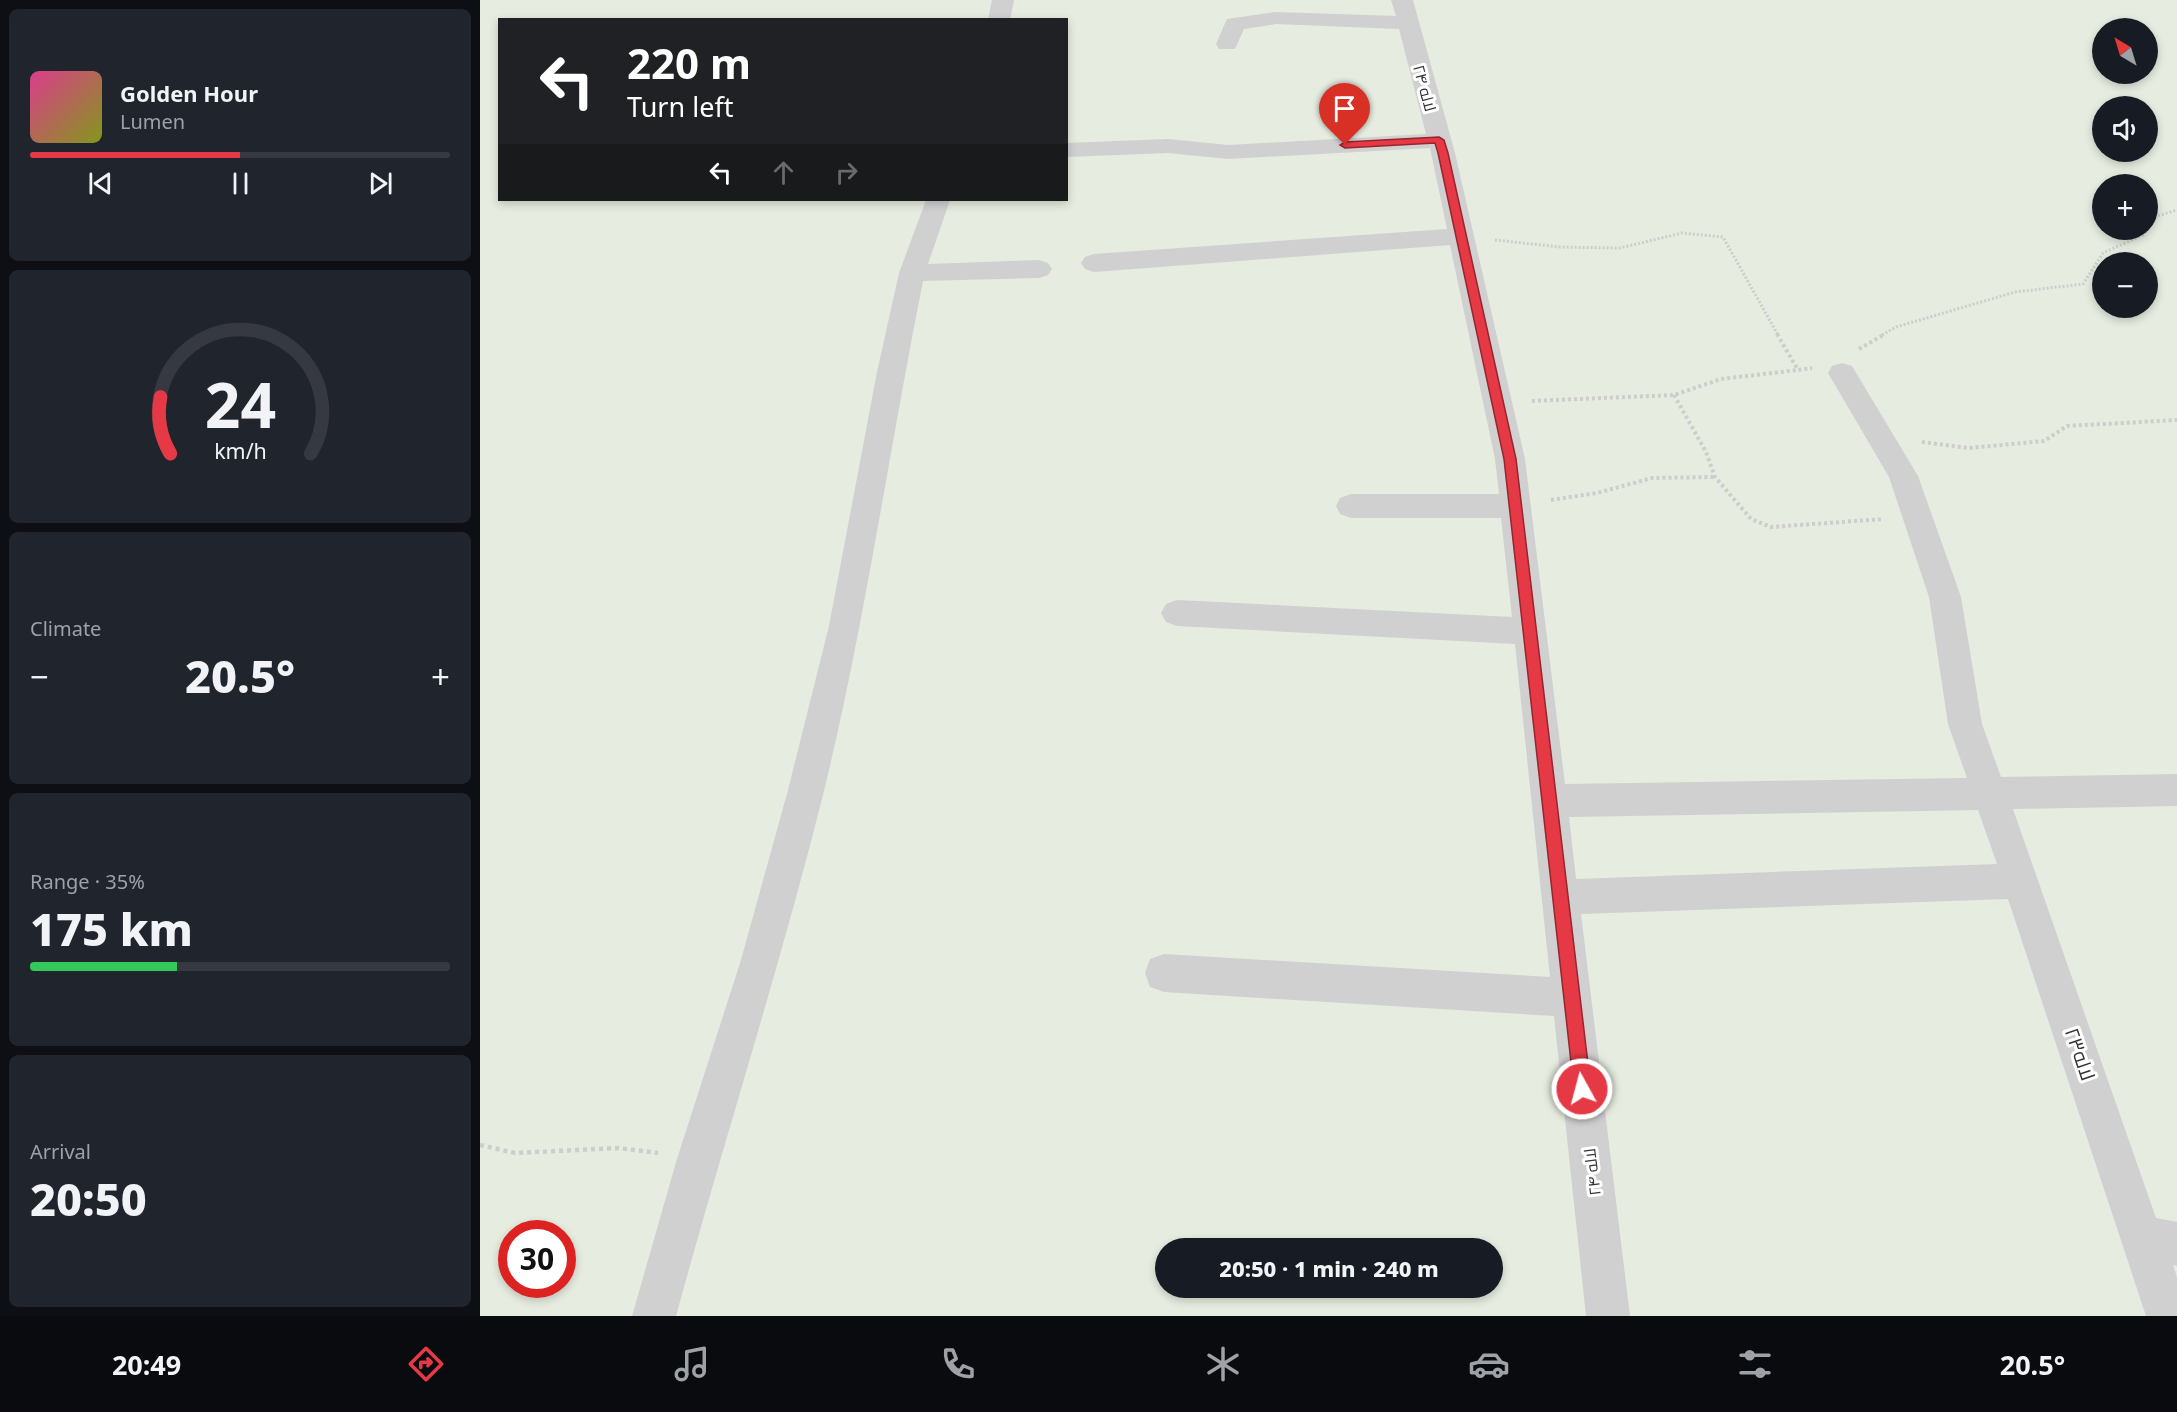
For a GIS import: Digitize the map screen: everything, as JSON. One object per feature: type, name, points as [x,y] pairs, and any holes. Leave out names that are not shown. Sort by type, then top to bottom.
[{"type":"street","points":[[999,18],[1003,0]]},
{"type":"street","points":[[1227,44],[1235,24],[1276,18],[1405,11]]},
{"type":"street","name":"لاله ۲۴","points":[[1405,11],[1439,140],[1510,459],[1608,1316]]},
{"type":"street","points":[[1068,150],[1168,146],[1228,152],[1439,140]]},
{"type":"street","points":[[654,1316],[698,1159],[760,960],[806,790],[844,626],[891,372],[912,273],[938,201]]},
{"type":"street","points":[[1094,263],[1461,236]]},
{"type":"street","points":[[912,273],[1039,269]]},
{"type":"street","name":"لاله۲۳","points":[[1842,373],[1903,476],[1917,516],[1945,597],[1965,724],[1988,794],[2160,1240],[2168,1316]]},
{"type":"street","points":[[1351,506],[1515,506]]},
{"type":"street","points":[[1177,613],[1530,631]]},
{"type":"street","points":[[1549,801],[2177,790]]},
{"type":"street","points":[[1561,897],[2021,881]]},
{"type":"street","points":[[1164,973],[1572,998]]},
{"type":"path","points":[[2158,216],[2177,210]]},
{"type":"path","points":[[1461,236],[1560,247],[1620,248],[1682,233],[1723,237],[1798,370]]},
{"type":"path","points":[[1498,402],[1674,395],[1721,379],[1826,366],[1842,373],[1848,355],[1896,327],[2015,292],[2083,284],[2103,253],[2132,240]]},
{"type":"path","points":[[1674,395],[1706,452],[1715,477],[1751,519],[1770,527],[1816,526],[1917,516]]},
{"type":"path","points":[[1880,437],[1970,448],[2044,441],[2067,426],[2177,420]]},
{"type":"path","points":[[1515,506],[1596,493],[1652,478],[1715,477]]},
{"type":"path","points":[[480,1145],[516,1153],[618,1148],[698,1159]]},
{"type":"shaded area","points":[[480,0],[2177,0],[2177,1316],[480,1316]]},
{"type":"route","points":[[1345,145],[1439,140],[1443,153],[1510,459],[1582,1089]]}]
